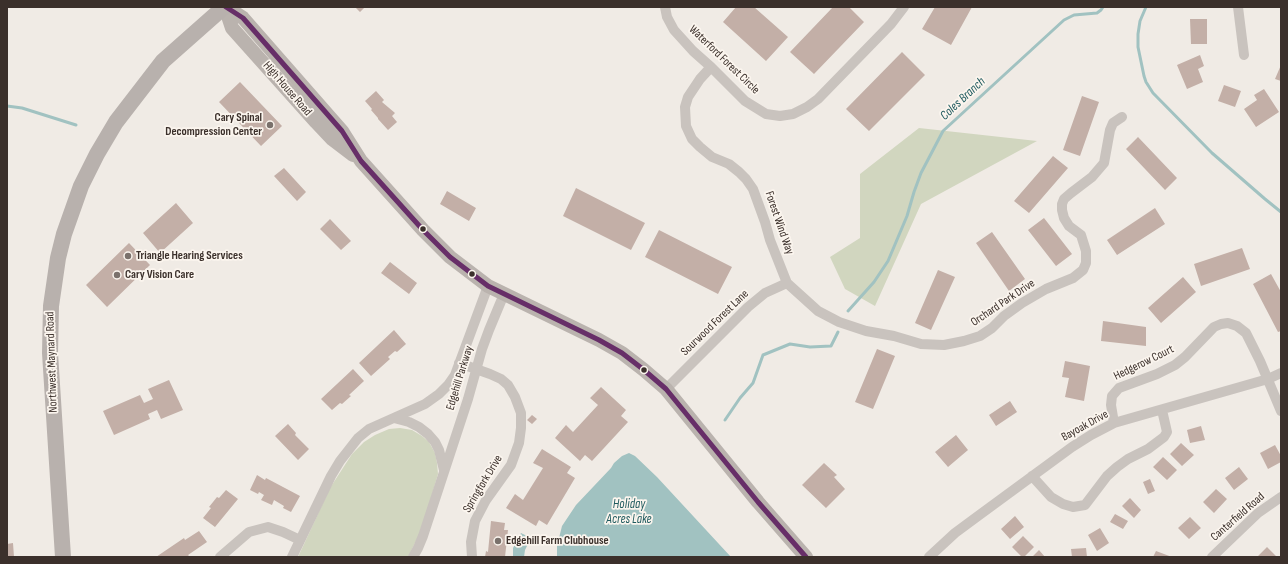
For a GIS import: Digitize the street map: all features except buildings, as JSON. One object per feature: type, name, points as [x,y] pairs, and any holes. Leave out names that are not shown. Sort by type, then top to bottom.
[{"type":"main road","name":"High House Road","points":[[225,7],[243,18],[253,29],[342,131],[361,161],[450,257],[488,286],[599,340],[622,353],[644,370],[666,389],[758,502],[806,557]]},
{"type":"main road","name":"Northwest Maynard Road","points":[[63,557],[50,353],[50,306],[58,258],[64,234],[81,186],[97,154],[116,122],[163,61],[225,7]]},
{"type":"street","name":"Waterford Forest Circle","points":[[665,7],[667,17],[674,30],[693,51],[745,101],[766,114],[780,116],[793,114],[807,107],[818,99],[891,24],[904,7]]},
{"type":"street","points":[[1238,7],[1244,55]]},
{"type":"street","name":"Forest Wind Way","points":[[711,67],[700,78],[688,97],[685,107],[686,126],[692,138],[700,147],[712,157],[729,164],[746,179],[753,189],[770,240],[787,283]]},
{"type":"street","name":"Orchard Park Drive","points":[[787,283],[818,311],[839,322],[866,331],[894,336],[921,344],[933,345],[954,344],[980,336],[1022,303],[1073,278],[1083,270],[1086,263],[1086,251],[1081,235],[1069,226],[1064,218],[1062,204],[1067,196],[1092,177],[1104,163],[1110,130],[1113,123],[1122,117]]},
{"type":"street","name":"Sourwood Forest Lane","points":[[666,389],[748,307],[765,293],[787,283]]},
{"type":"street","name":"Edgehill Parkway","points":[[292,557],[330,476],[358,438],[369,429],[425,404],[439,394],[448,385],[455,375],[488,286]]},
{"type":"street","name":"Edgehill Parkway","points":[[413,557],[423,536],[489,330],[504,294]]},
{"type":"street","name":"Hedgerow Court","points":[[1114,423],[1111,405],[1112,396],[1119,388],[1157,374],[1175,365],[1185,357],[1214,327],[1220,324],[1228,323],[1237,326],[1246,333],[1260,361],[1281,411]]},
{"type":"street","name":"Springfork Drive","points":[[459,363],[501,379],[508,385],[516,397],[521,413],[519,443],[511,465],[486,500],[475,521],[471,542],[472,557]]},
{"type":"street","name":"Bayoak Drive","points":[[929,557],[961,529],[1072,447],[1091,435],[1114,423],[1268,379],[1281,373]]},
{"type":"street","points":[[1032,476],[1051,497],[1063,504],[1073,507],[1085,505],[1107,476],[1117,467],[1128,458],[1148,449],[1164,437],[1167,432],[1162,410]]},
{"type":"street","name":"Edgehill Parkway","points":[[394,418],[409,422],[428,434],[440,450],[444,470]]},
{"type":"street","name":"Canterfield Road","points":[[1212,557],[1258,513],[1281,497]]},
{"type":"street","points":[[220,557],[249,532],[268,527],[300,540]]},
{"type":"green space","points":[[919,128],[1037,141],[921,204],[875,306],[845,289],[830,257],[860,238],[860,174]]},
{"type":"green space","points":[[400,428],[412,430],[429,442],[435,453],[438,474],[418,537],[408,557],[298,557],[330,488],[352,454],[364,442],[375,435],[389,429]]},
{"type":"water","name":"Holiday Acres Lake","points":[[629,453],[635,456],[657,477],[731,557],[557,557],[557,546],[562,526],[576,505],[614,463],[622,456]]},
{"type":"water","points":[[521,533],[531,538],[525,550],[524,557],[513,557],[513,548]]},
{"type":"waterway","name":"Coles Branch","points":[[848,311],[874,282],[888,261],[907,216],[921,173],[943,131],[1064,20],[1074,15],[1097,13],[1103,7]]},
{"type":"waterway","points":[[1146,7],[1140,21],[1138,47],[1144,76],[1153,93],[1212,153],[1281,212]]},
{"type":"waterway","points":[[7,106],[22,108],[76,125]]},
{"type":"waterway","name":"Coles Branch","points":[[725,420],[740,398],[753,383],[763,355],[790,344],[810,347],[831,346],[838,332]]},
{"type":"transit line","points":[[226,7],[243,18],[342,131],[361,161],[423,230],[450,257],[488,286],[599,340],[622,353],[644,370],[666,389],[758,502],[806,557]]},
{"type":"place","name":"Cary Spinal Decompression Center","points":[[270,125]]},
{"type":"place","name":"Triangle Hearing Services","points":[[128,256]]},
{"type":"place","name":"Cary Vision Care","points":[[117,275]]},
{"type":"place","name":"Edgehill Farm Clubhouse","points":[[498,541]]}]
